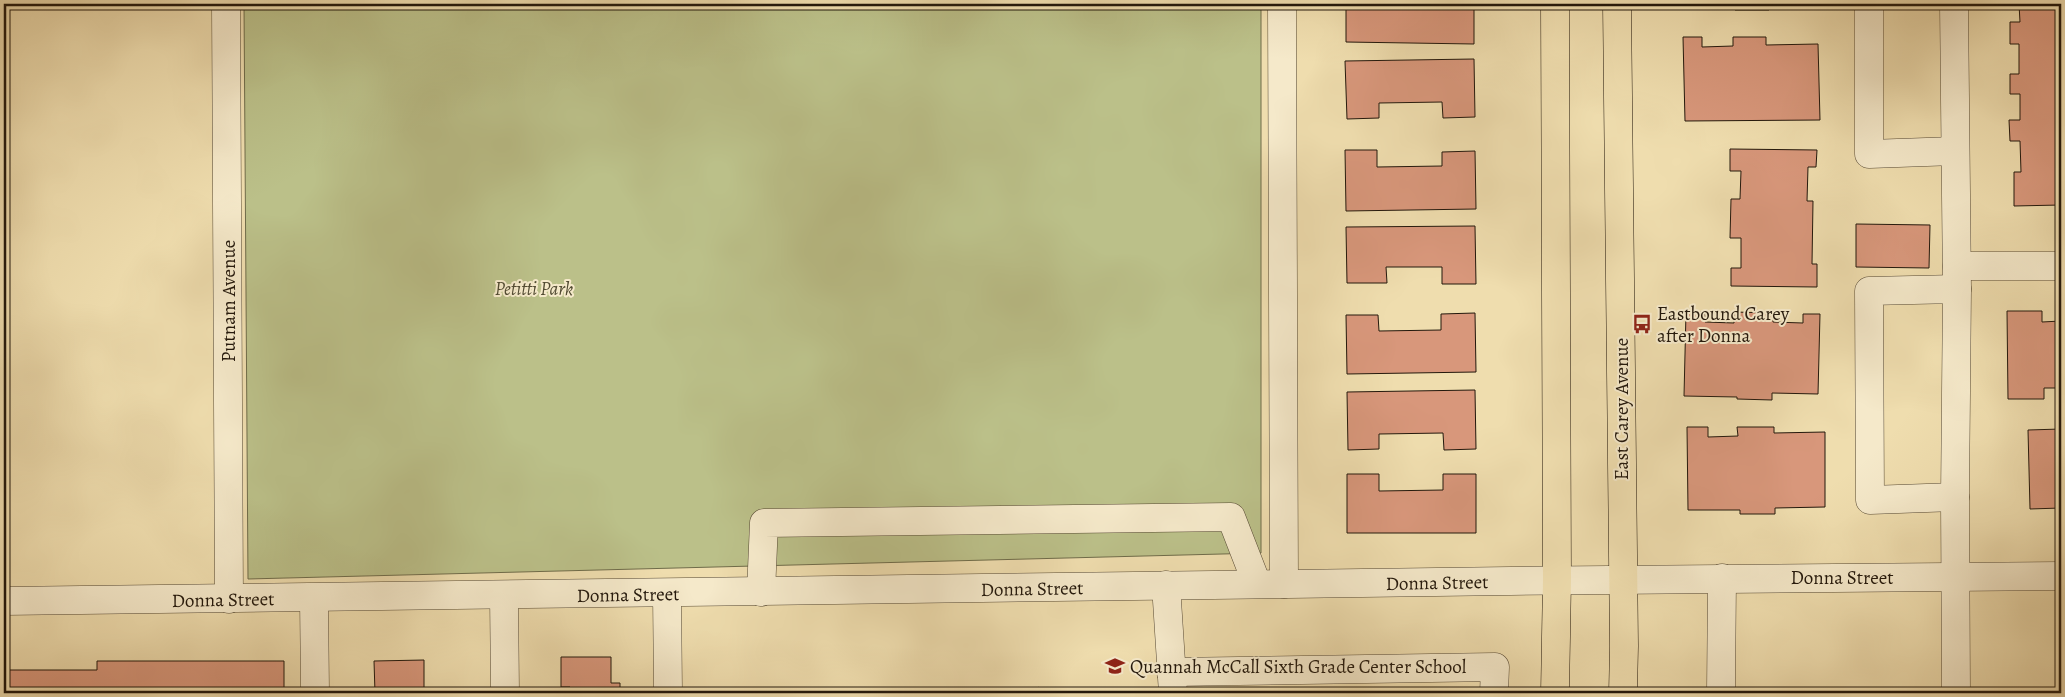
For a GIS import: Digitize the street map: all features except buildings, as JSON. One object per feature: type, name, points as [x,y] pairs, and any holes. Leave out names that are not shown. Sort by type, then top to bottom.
[{"type":"main road","points":[[1555,693],[1557,580],[1556,4]]},
{"type":"main road","name":"East Carey Avenue","points":[[1618,4],[1623,693]]},
{"type":"street","name":"Putnam Avenue","points":[[226,4],[230,599]]},
{"type":"street","points":[[1282,4],[1284,584]]},
{"type":"street","points":[[1870,4],[1869,154],[1955,151]]},
{"type":"street","points":[[1954,4],[1957,278],[1956,693]]},
{"type":"street","points":[[1955,498],[1870,500],[1869,291],[1957,278],[2061,266]]},
{"type":"street","points":[[761,592],[764,523],[1231,517],[1257,584]]},
{"type":"street","name":"Donna Street","points":[[4,601],[1622,579],[2061,576]]},
{"type":"street","points":[[1721,693],[1722,578]]},
{"type":"street","points":[[1166,585],[1172,682],[1494,667],[1494,693]]},
{"type":"street","points":[[667,593],[668,693]]},
{"type":"street","points":[[504,595],[505,693]]},
{"type":"street","points":[[314,598],[315,693]]},
{"type":"green space","name":"Petitti Park","points":[[244,4],[1261,4],[1261,553],[248,579]]},
{"type":"place","name":"Eastbound Carey after Donna","points":[[1642,324]]},
{"type":"place","name":"Quannah McCall Sixth Grade Center School","points":[[1115,666]]}]
